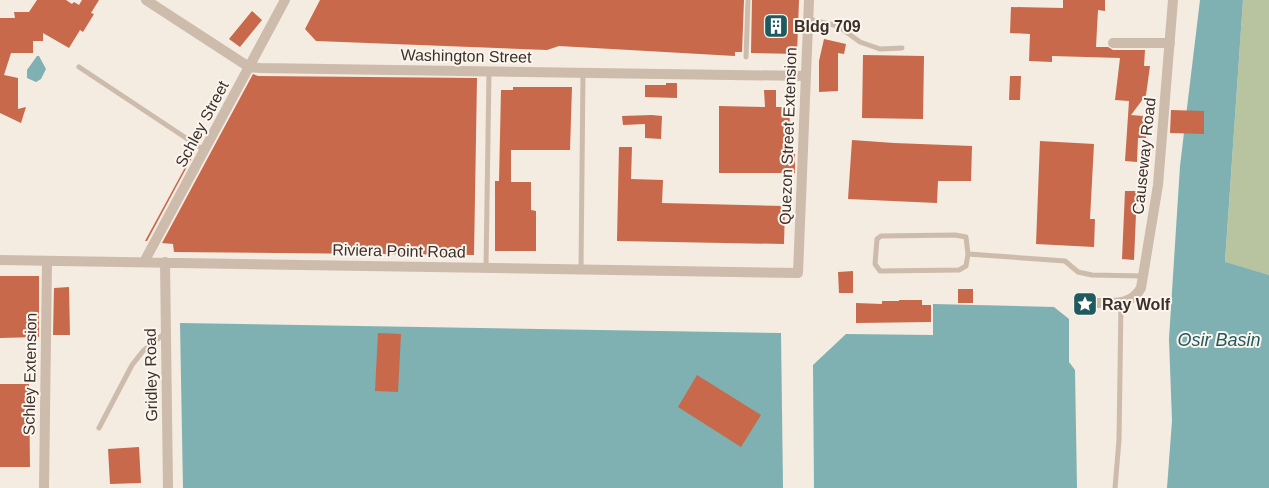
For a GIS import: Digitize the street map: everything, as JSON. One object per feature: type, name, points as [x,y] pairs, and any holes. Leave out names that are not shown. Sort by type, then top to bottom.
[{"type":"street","name":"Washington Street","points":[[146,0],[249,67],[278,69],[805,76]]},
{"type":"street","name":"Schley Street","points":[[144,262],[285,0]]},
{"type":"street","name":"Quezon Street Extension","points":[[798,273],[809,0]]},
{"type":"street","name":"Causeway Road","points":[[1121,302],[1128,301],[1138,294],[1142,288],[1158,185],[1173,0]]},
{"type":"street","points":[[1113,43],[1170,44]]},
{"type":"street","name":"Riviera Point Road","points":[[0,260],[798,273]]},
{"type":"street","name":"Schley Extension","points":[[44,488],[47,261]]},
{"type":"street","name":"Gridley Road","points":[[165,262],[168,488]]},
{"type":"street","points":[[1093,303],[1121,302]]},
{"type":"lane","points":[[746,57],[748,0]]},
{"type":"lane","points":[[808,19],[838,26],[860,42],[880,49],[902,48]]},
{"type":"lane","points":[[79,67],[204,150]]},
{"type":"lane","points":[[486,268],[489,71]]},
{"type":"lane","points":[[581,269],[583,72]]},
{"type":"lane","points":[[888,235],[955,235],[966,237],[968,254],[966,266],[960,270],[880,271],[875,264],[877,239],[888,235]]},
{"type":"lane","points":[[968,254],[1065,261],[1078,272],[1092,275],[1144,276]]},
{"type":"lane","points":[[1115,488],[1119,440],[1121,302]]},
{"type":"lane","points":[[99,428],[132,365],[144,351],[166,333]]},
{"type":"green space","points":[[1243,0],[1269,0],[1269,275],[1225,263]]},
{"type":"water","name":"Osir Basin","points":[[1200,0],[1243,0],[1225,262],[1269,275],[1269,488],[1167,488],[1172,421],[1169,339],[1180,166]]},
{"type":"water","points":[[37,56],[39,56],[46,69],[41,79],[36,82],[27,78],[27,70]]},
{"type":"water","points":[[933,304],[1054,307],[1069,319],[1069,362],[1075,370],[1077,488],[814,488],[813,365],[846,334],[933,335]]},
{"type":"water","points":[[180,323],[781,333],[783,488],[183,488]]},
{"type":"building","points":[[37,0],[66,0],[72,4],[74,2],[79,5],[82,0],[99,0],[91,13],[94,14],[83,32],[80,30],[69,48],[43,33],[43,41],[33,41],[33,53],[11,53],[4,75],[18,78],[18,109],[26,107],[21,123],[0,113],[0,18],[15,18],[14,12],[29,12]]},
{"type":"building","points":[[320,0],[744,0],[742,52],[735,52],[735,56],[559,46],[547,50],[316,41],[305,29]]},
{"type":"building","name":"Bldg 709","points":[[752,0],[799,0],[797,54],[751,53]]},
{"type":"building","points":[[1063,0],[1105,0],[1105,11],[1098,10],[1096,47],[1108,47],[1113,50],[1145,50],[1144,66],[1150,66],[1146,95],[1131,115],[1143,116],[1142,121],[1147,121],[1146,138],[1138,138],[1137,162],[1125,161],[1129,101],[1115,100],[1120,58],[1052,56],[1052,62],[1029,61],[1030,34],[1010,33],[1011,7],[1063,8]]},
{"type":"building","points":[[252,11],[262,20],[240,47],[229,39]]},
{"type":"building","points":[[824,39],[846,44],[844,54],[838,53],[838,91],[819,92],[819,61]]},
{"type":"building","points":[[863,55],[924,56],[923,119],[862,118]]},
{"type":"building","points":[[253,74],[258,76],[477,78],[474,255],[174,252],[173,244],[162,243]]},
{"type":"building","points":[[1010,76],[1021,76],[1020,100],[1009,100]]},
{"type":"building","points":[[666,83],[677,83],[677,98],[645,97],[645,85],[666,85]]},
{"type":"building","points":[[513,87],[572,87],[570,150],[511,150],[511,182],[531,182],[531,210],[536,211],[536,251],[495,251],[495,181],[499,181],[501,90],[513,90]]},
{"type":"building","points":[[764,90],[776,90],[776,107],[790,107],[789,154],[795,154],[795,173],[719,173],[719,106],[765,107]]},
{"type":"building","points":[[1171,110],[1204,111],[1204,134],[1170,133]]},
{"type":"building","points":[[622,116],[662,116],[661,139],[645,138],[645,124],[623,125]]},
{"type":"building","points":[[852,140],[972,146],[971,181],[938,181],[937,203],[848,199]]},
{"type":"building","points":[[1040,141],[1094,144],[1090,219],[1095,219],[1094,247],[1036,244]]},
{"type":"building","points":[[619,147],[632,147],[631,179],[663,180],[662,203],[785,206],[784,244],[617,241]]},
{"type":"building","points":[[195,149],[147,241],[145,241]]},
{"type":"building","points":[[1125,191],[1137,191],[1134,260],[1122,259]]},
{"type":"building","points":[[853,271],[853,293],[839,293],[838,272]]},
{"type":"building","points":[[0,276],[39,276],[39,337],[0,338]]},
{"type":"building","points":[[69,287],[70,335],[53,335],[54,288]]},
{"type":"building","points":[[958,289],[973,289],[973,303],[958,303]]},
{"type":"building","points":[[922,300],[922,305],[931,305],[931,322],[856,323],[856,303],[882,304],[882,301]]},
{"type":"building","points":[[378,333],[401,334],[398,392],[375,391]]},
{"type":"building","points":[[697,375],[761,415],[741,447],[678,407]]},
{"type":"building","points":[[0,384],[29,384],[30,467],[0,467]]},
{"type":"building","points":[[139,447],[141,483],[110,484],[108,449]]},
{"type":"place","name":"Bldg 709","points":[[776,26]]},
{"type":"place","name":"Ray Wolf","points":[[1085,304]]}]
